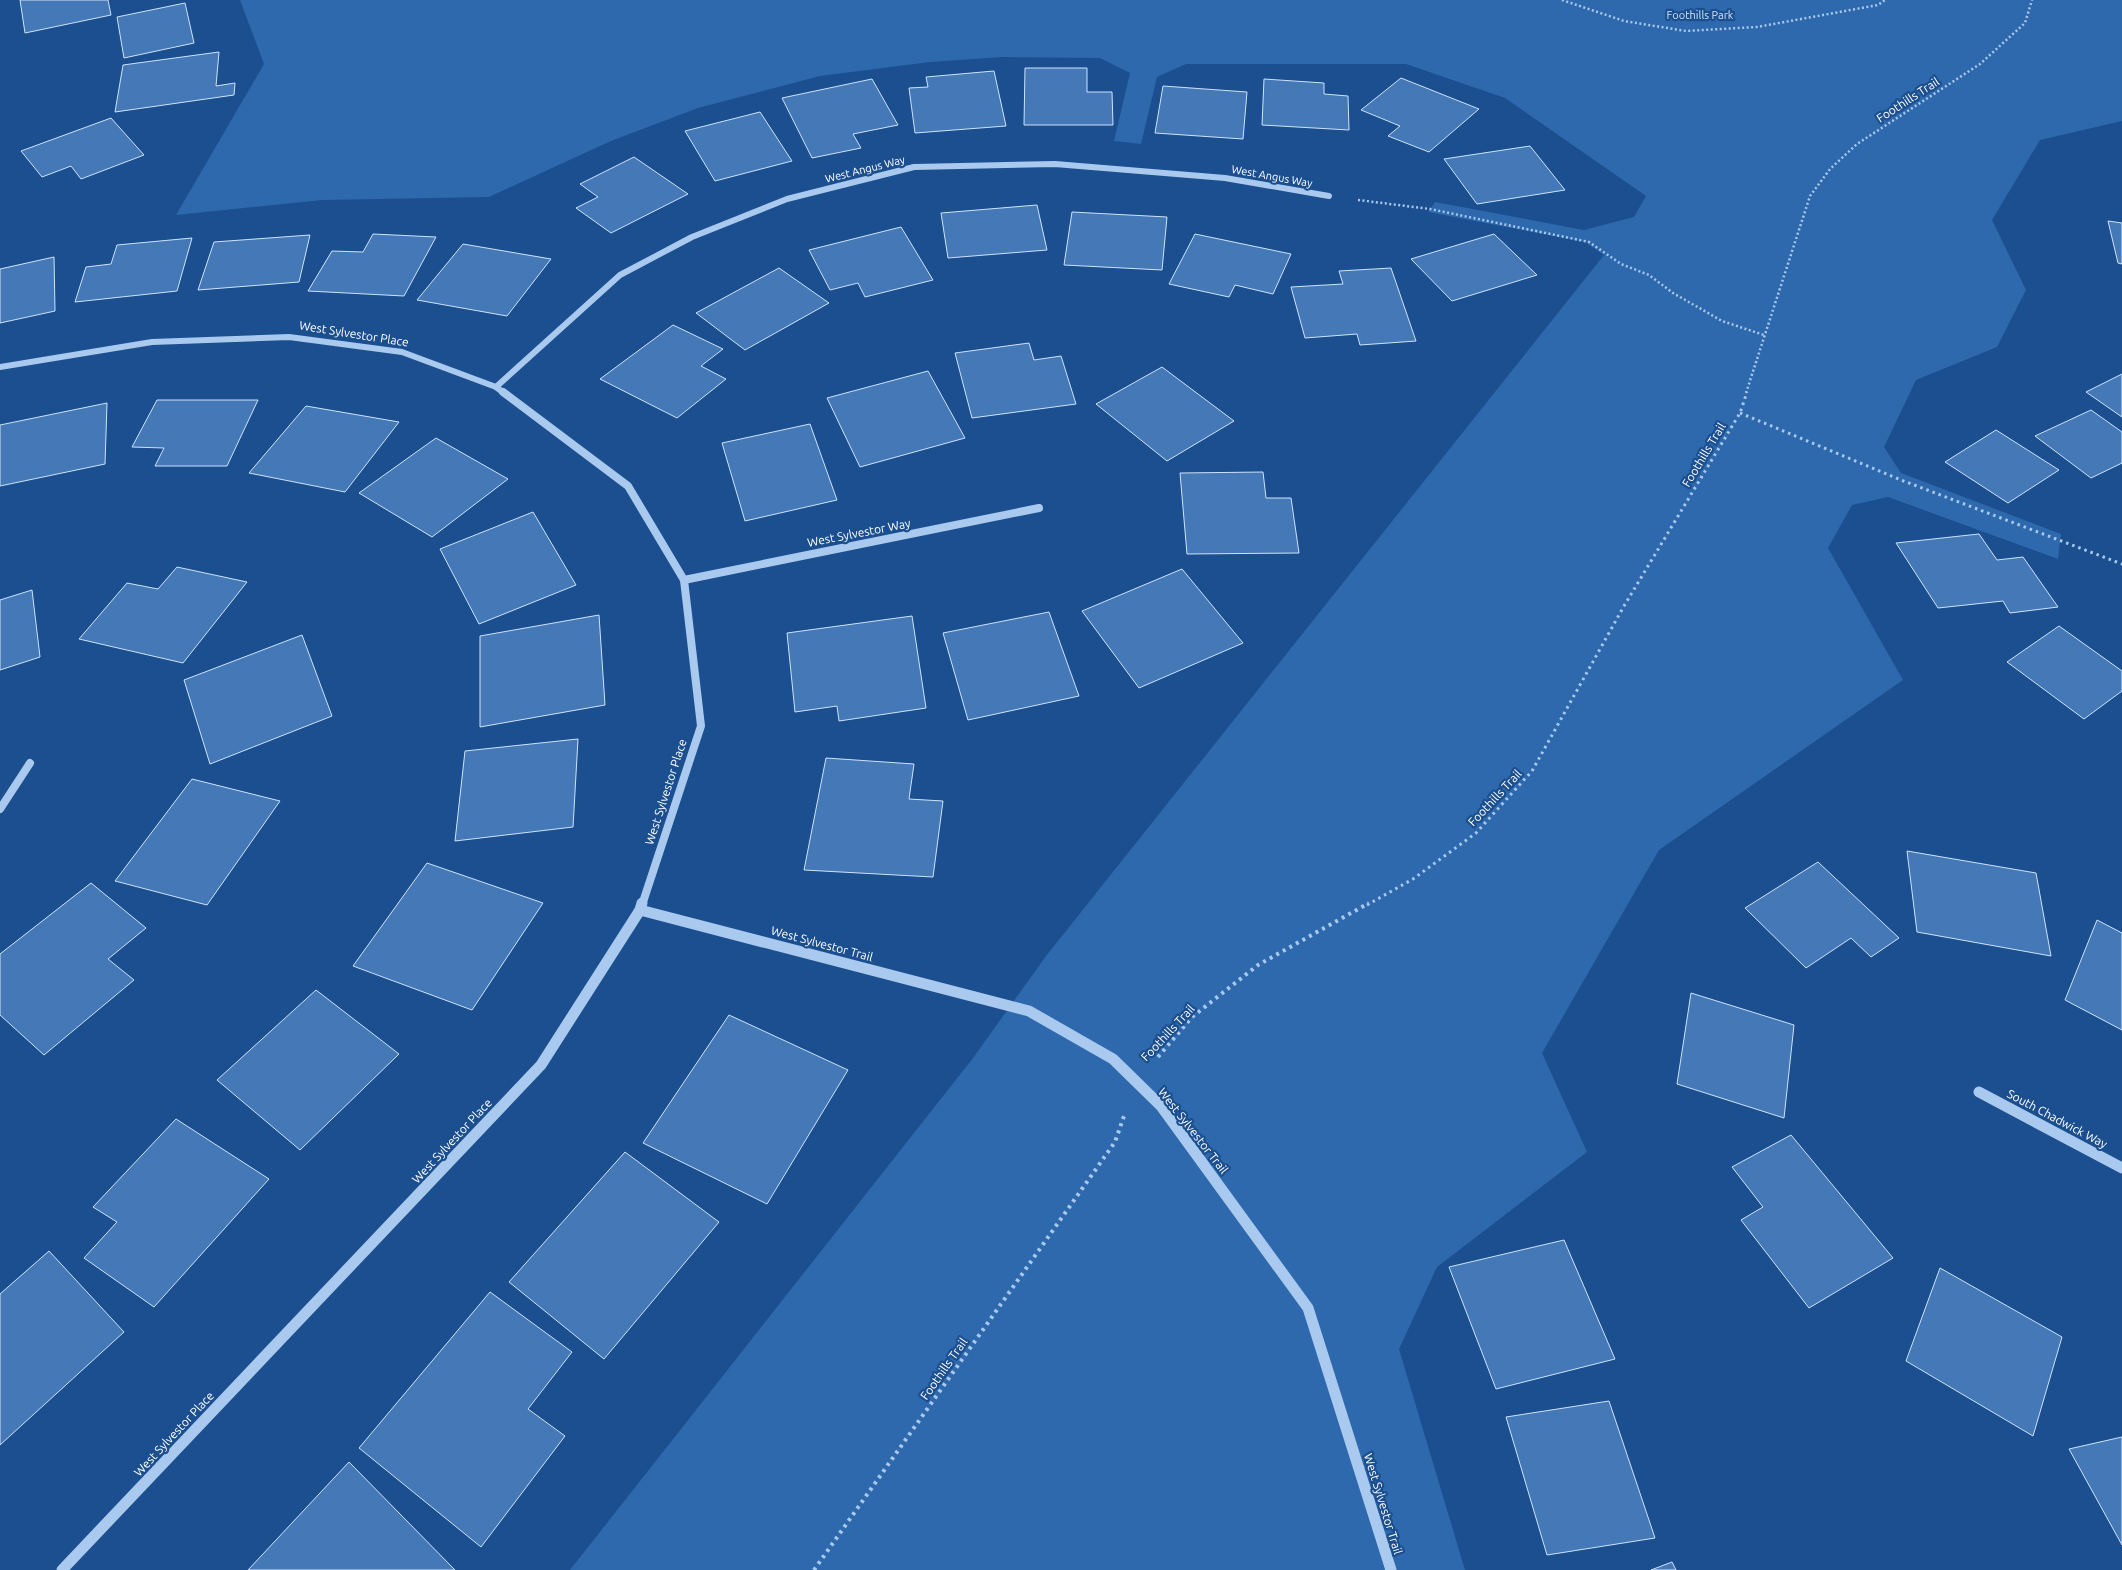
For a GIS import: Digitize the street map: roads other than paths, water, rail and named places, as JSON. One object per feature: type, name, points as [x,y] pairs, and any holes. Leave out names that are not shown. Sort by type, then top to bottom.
[{"type":"street","name":"West Angus Way","points":[[496,388],[620,275],[692,237],[787,199],[914,166],[1055,164],[1225,178],[1328,196]]},
{"type":"street","name":"West Sylvestor Place","points":[[0,367],[152,342],[289,337],[402,352],[496,388],[628,486],[684,580],[701,726],[640,910],[541,1065],[62,1570]]},
{"type":"street","name":"West Sylvestor Way","points":[[684,580],[1039,508]]},
{"type":"street","points":[[0,809],[30,762]]},
{"type":"street","name":"West Sylvestor Trail","points":[[640,910],[1029,1011],[1112,1059],[1161,1106],[1308,1308],[1391,1570]]},
{"type":"street","name":"South Chadwick Way","points":[[1979,1092],[2122,1168]]},
{"type":"park label","name":"Foothills Park","points":[[1700,15]]}]
